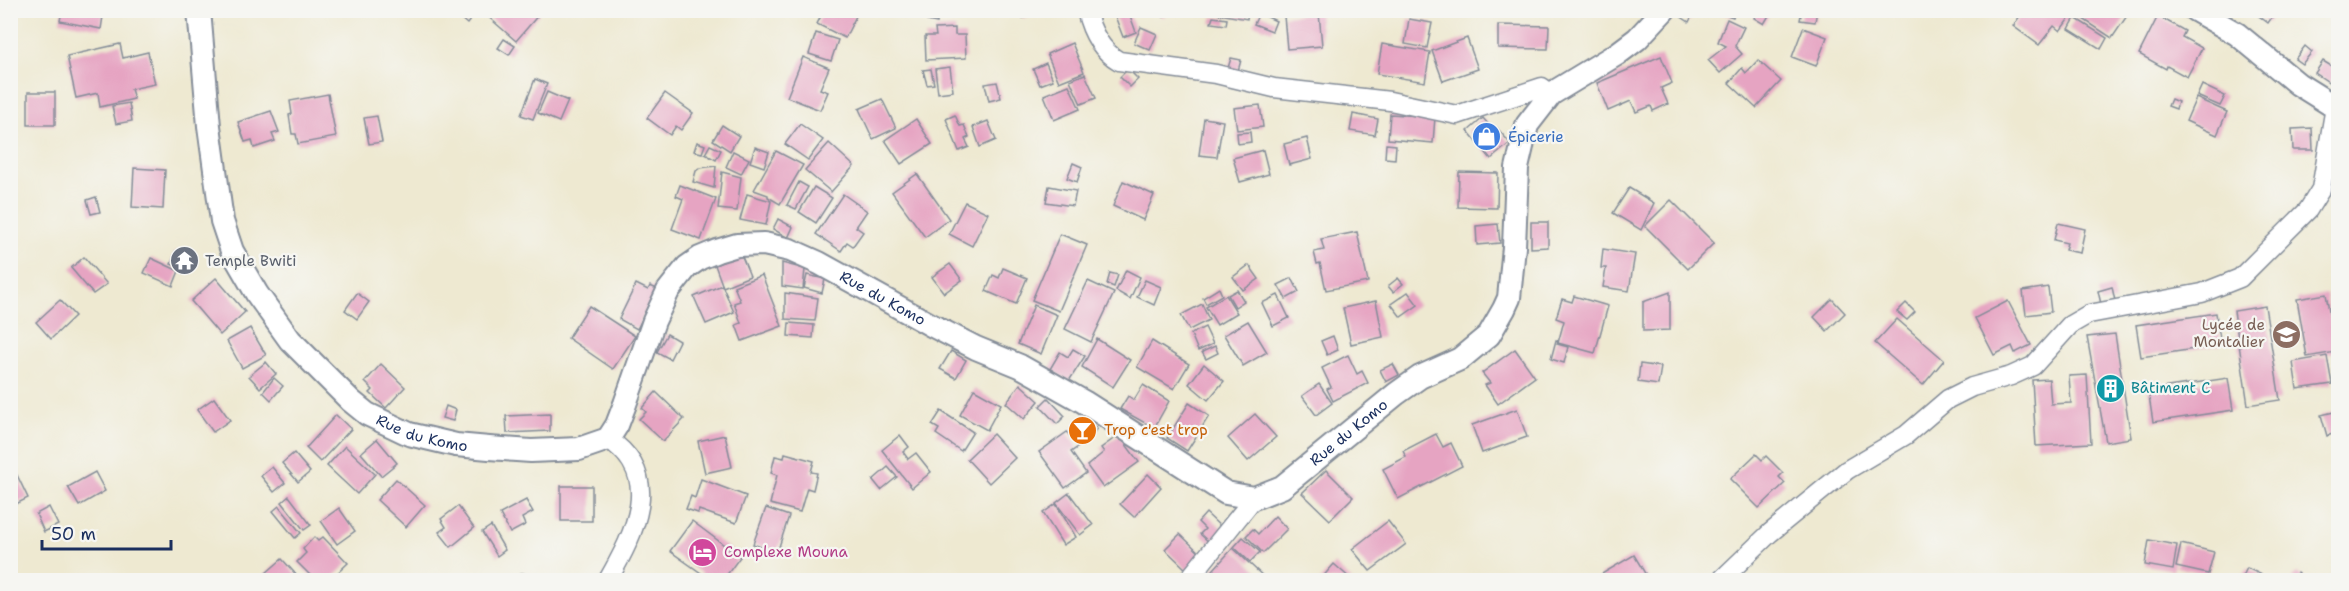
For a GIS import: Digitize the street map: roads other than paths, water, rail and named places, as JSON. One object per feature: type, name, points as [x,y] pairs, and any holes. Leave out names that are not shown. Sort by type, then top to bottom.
[{"type":"street","name":"Rue du Komo","points":[[200,10],[209,126],[226,236],[256,294],[290,340],[310,362],[367,414],[409,434],[456,445],[531,451],[579,449],[608,439],[626,404],[654,321],[668,291],[679,277],[687,267],[700,258],[717,251],[737,246],[764,244],[790,250],[819,262],[940,330],[1020,366],[1083,402],[1226,493],[1254,498],[1282,487],[1396,394],[1420,377],[1460,359],[1489,335],[1504,309],[1512,279],[1515,200],[1521,147],[1527,125],[1551,94],[1617,54],[1637,39],[1664,10]]},
{"type":"street","points":[[1086,10],[1093,34],[1100,45],[1111,56],[1119,60],[1216,74],[1274,88],[1390,101],[1457,115],[1542,87],[1551,94]]},
{"type":"street","points":[[1721,580],[1770,532],[1847,470],[1906,435],[1948,399],[1972,387],[2011,376],[2032,366],[2070,325],[2089,314],[2202,293],[2241,278],[2308,210],[2321,189],[2337,108],[2298,84],[2237,34],[2195,10]]},
{"type":"street","points":[[608,439],[626,455],[638,472],[640,487],[636,522],[608,580]]},
{"type":"street","points":[[1188,580],[1254,498]]},
{"type":"place","name":"Épicerie","points":[[1487,137]]},
{"type":"place","name":"Temple Bwiti","points":[[184,261]]},
{"type":"place","name":"Lycée de Montalier","points":[[2286,334]]},
{"type":"place","name":"Bâtiment C","points":[[2110,388]]},
{"type":"place","name":"Trop c'est trop","points":[[1083,430]]},
{"type":"place","name":"Complexe Mouna","points":[[703,552]]}]
